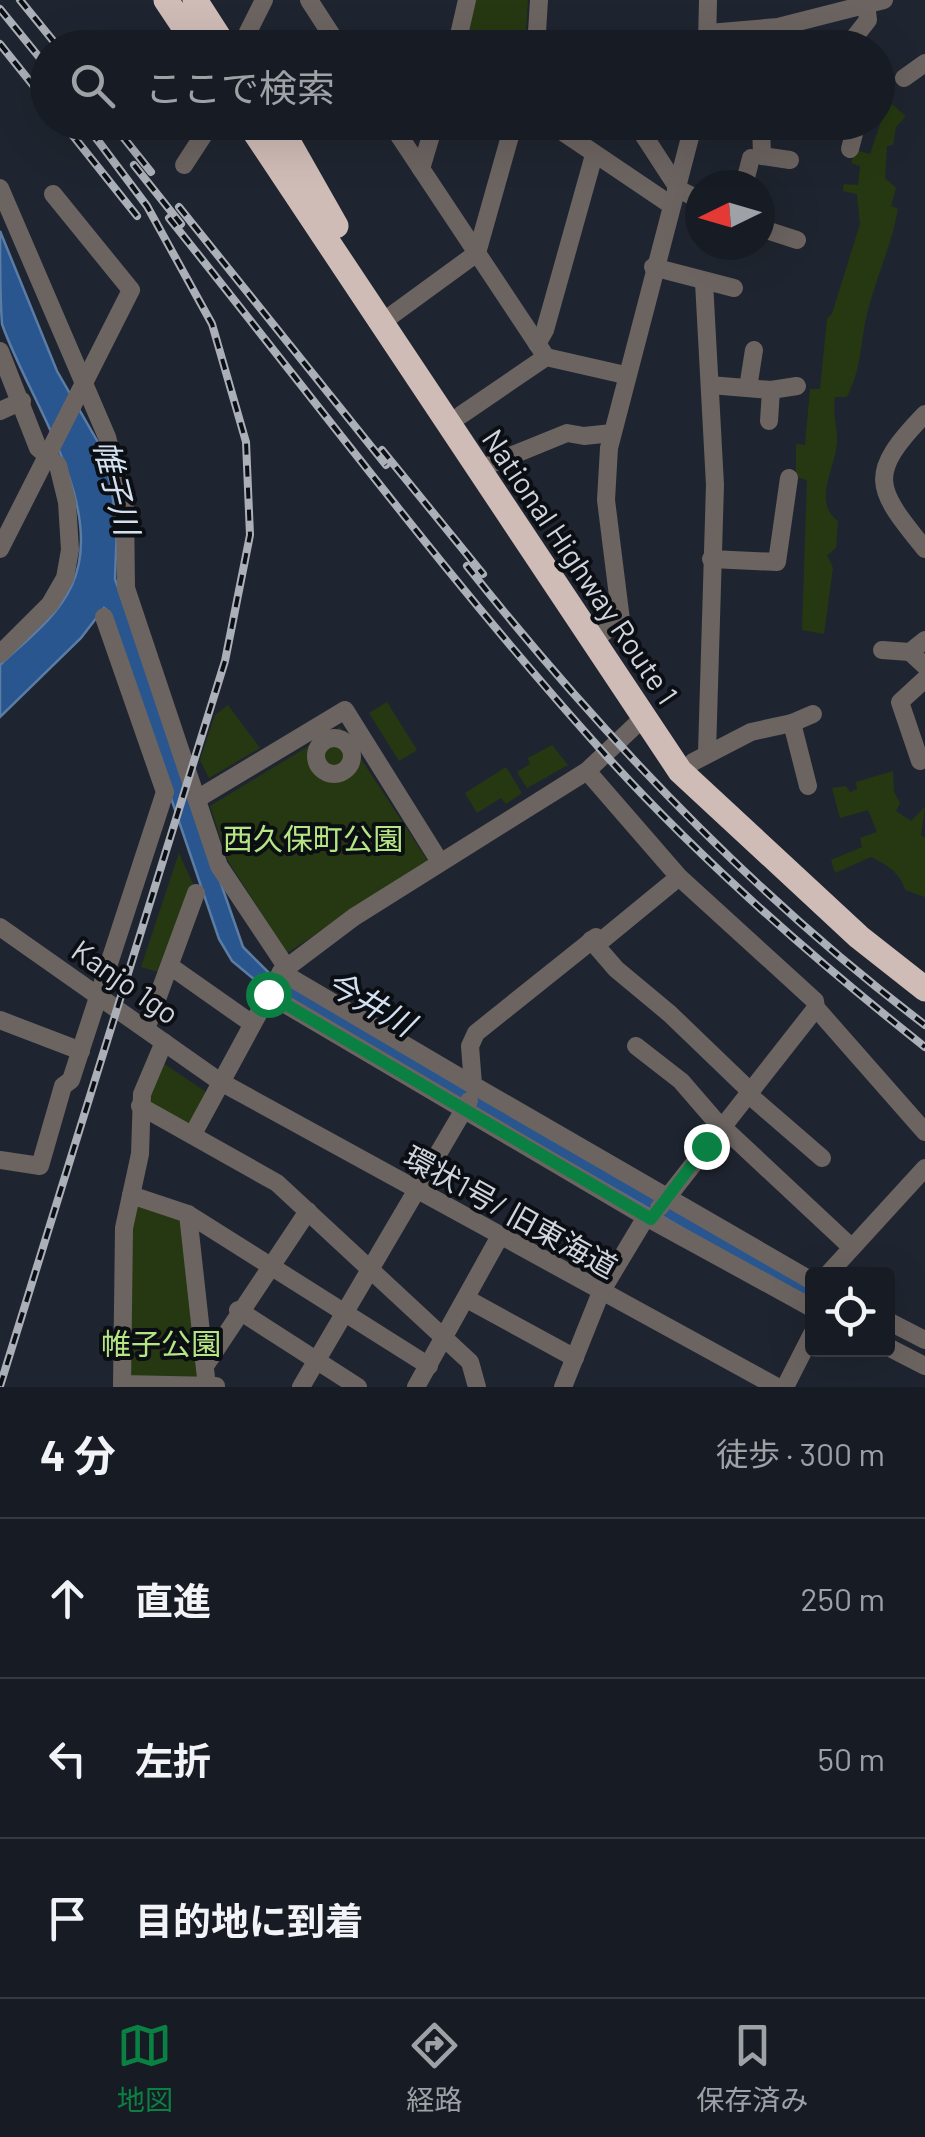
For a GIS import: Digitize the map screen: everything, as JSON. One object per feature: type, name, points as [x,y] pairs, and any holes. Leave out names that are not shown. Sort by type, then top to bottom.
[{"type":"highway","points":[[166,0],[186,30]]},
{"type":"highway","points":[[195,0],[214,30]]},
{"type":"highway","name":"National Highway Route 1","points":[[261,140],[387,318],[599,637],[700,757],[817,881],[925,971]]},
{"type":"highway","name":"National Highway Route 1","points":[[288,140],[387,318],[493,463],[599,637],[643,718],[680,771],[724,816],[860,938],[925,989]]},
{"type":"street","points":[[249,30],[264,0]]},
{"type":"street","points":[[308,0],[328,30]]},
{"type":"street","points":[[460,30],[467,0]]},
{"type":"street","points":[[537,30],[538,0]]},
{"type":"street","points":[[708,0],[708,30]]},
{"type":"street","points":[[777,30],[831,6],[875,2],[860,30]]},
{"type":"street","points":[[904,78],[925,63]]},
{"type":"street","points":[[184,166],[201,140]]},
{"type":"street","points":[[402,140],[541,350],[625,375]]},
{"type":"street","points":[[422,169],[430,140]]},
{"type":"street","points":[[387,318],[477,253],[509,140]]},
{"type":"street","points":[[573,140],[594,155],[685,196]]},
{"type":"street","points":[[645,140],[674,193]]},
{"type":"street","points":[[599,637],[621,620],[606,500],[612,432],[689,140]]},
{"type":"street","points":[[762,140],[762,156],[790,160]]},
{"type":"street","points":[[850,149],[852,140]]},
{"type":"street","points":[[461,415],[541,350],[594,155]]},
{"type":"street","points":[[748,170],[751,158]]},
{"type":"street","points":[[0,188],[107,437],[125,504],[126,588],[220,866],[284,970],[664,1199],[805,1276]]},
{"type":"street","points":[[2,540],[131,290],[53,194]]},
{"type":"street","points":[[775,233],[797,240]]},
{"type":"street","points":[[653,267],[734,288]]},
{"type":"street","points":[[704,282],[716,485],[700,757],[751,732],[813,714]]},
{"type":"street","points":[[0,350],[38,448],[58,465],[68,502],[70,550],[65,578],[50,604],[0,654]]},
{"type":"street","points":[[748,388],[754,350]]},
{"type":"street","points":[[710,385],[771,390],[797,386]]},
{"type":"street","points":[[769,421],[771,390]]},
{"type":"street","points":[[0,411],[22,401]]},
{"type":"street","points":[[925,414],[892,450],[883,481],[896,514],[925,548]]},
{"type":"street","points":[[493,463],[567,432],[584,436],[612,432]]},
{"type":"street","points":[[712,558],[778,562],[788,478]]},
{"type":"street","points":[[0,1160],[40,1166],[63,1086],[72,1080],[164,792],[104,618]]},
{"type":"street","points":[[114,646],[136,621]]},
{"type":"street","points":[[882,650],[918,646],[925,666]]},
{"type":"street","points":[[920,762],[900,702],[925,679]]},
{"type":"street","points":[[197,799],[345,710],[440,862]]},
{"type":"street","points":[[193,1134],[251,1023],[284,970],[440,862],[586,771],[643,718]]},
{"type":"street","points":[[792,723],[808,786]]},
{"type":"street","points":[[586,771],[679,877],[815,1001],[816,1008],[925,1132]]},
{"type":"street","points":[[302,1387],[464,1110],[474,1086],[470,1046],[476,1033],[596,937],[602,941],[679,877]]},
{"type":"street","points":[[146,1029],[196,893]]},
{"type":"street","name":"Kanjo 1go","points":[[0,926],[219,1081]]},
{"type":"street","points":[[592,940],[616,970],[670,1014],[749,1093],[822,1158]]},
{"type":"street","points":[[170,966],[251,1023]]},
{"type":"street","points":[[268,994],[649,1218],[805,1304]]},
{"type":"street","points":[[563,1387],[600,1292],[649,1218],[816,1008]]},
{"type":"street","points":[[0,1020],[81,1051]]},
{"type":"street","points":[[164,1042],[140,1106],[140,1154],[124,1228],[122,1385],[211,1386],[188,1214]]},
{"type":"street","points":[[636,1046],[680,1081],[722,1127],[850,1246]]},
{"type":"street","name":"環状1号/ 旧東海道","points":[[219,1081],[777,1387]]},
{"type":"street","points":[[140,1106],[277,1183],[470,1362],[478,1387]]},
{"type":"street","points":[[834,1267],[925,1168]]},
{"type":"street","points":[[130,1196],[188,1214],[429,1366]]},
{"type":"street","points":[[206,1363],[308,1210]]},
{"type":"street","points":[[416,1387],[500,1236]]},
{"type":"street","points":[[466,1298],[574,1358]]},
{"type":"street","points":[[238,1310],[358,1387]]},
{"type":"street","points":[[895,1325],[925,1340]]},
{"type":"street","points":[[786,1387],[805,1348]]},
{"type":"street","points":[[895,1351],[925,1366]]},
{"type":"green space","points":[[471,0],[528,0],[526,30],[467,30]]},
{"type":"green space","points":[[895,107],[906,116],[895,133]]},
{"type":"green space","points":[[875,140],[894,140],[893,145],[887,146],[885,178],[896,188],[891,206],[898,209],[869,306],[852,385],[847,397],[835,397],[837,437],[826,503],[838,521],[836,548],[827,555],[833,568],[824,634],[802,630],[807,480],[796,477],[796,444],[805,445],[810,389],[820,389],[827,319],[832,314],[860,224],[857,194],[843,191],[844,184],[858,185],[860,166],[851,163],[855,150],[870,154]]},
{"type":"green space","points":[[387,702],[417,750],[399,761],[369,713]]},
{"type":"green space","points":[[228,705],[260,748],[209,778],[200,760],[215,715]]},
{"type":"green space","name":"西久保町公園","points":[[340,727],[428,861],[287,953],[228,861],[210,806]]},
{"type":"green space","points":[[552,745],[568,765],[527,788],[517,772],[530,764],[528,758]]},
{"type":"green space","points":[[506,767],[522,793],[506,804],[501,798],[477,813],[465,793]]},
{"type":"green space","points":[[893,771],[894,792],[900,803],[896,811],[911,821],[925,807],[921,836],[925,837],[925,897],[905,890],[896,874],[871,857],[835,873],[831,860],[862,847],[860,838],[877,832],[868,810],[840,818],[832,788],[846,786],[850,792],[857,789],[856,782]]},
{"type":"green space","points":[[179,853],[193,884],[162,973],[141,967]]},
{"type":"green space","points":[[160,1061],[206,1092],[190,1125],[144,1102]]},
{"type":"green space","name":"帷子公園","points":[[132,1198],[182,1216],[201,1378],[125,1381]]},
{"type":"water","points":[[0,231],[57,371],[99,444],[117,527],[115,579],[243,947],[268,972],[805,1285],[805,1299],[261,985],[232,961],[219,939],[107,610],[104,608],[81,638],[0,717],[0,665],[66,597],[80,554],[80,521],[60,452],[2,324]]},
{"type":"railway","points":[[20,0],[44,30]]},
{"type":"railway","points":[[0,9],[30,46]]},
{"type":"railway","points":[[0,44],[30,82]]},
{"type":"railway","points":[[76,140],[137,216]]},
{"type":"railway","points":[[0,1386],[225,661],[250,535],[246,442],[212,324],[147,206],[98,140]]},
{"type":"railway","points":[[125,140],[151,172]]},
{"type":"railway","points":[[134,165],[181,224]]},
{"type":"railway","points":[[179,207],[386,465]]},
{"type":"railway","points":[[169,218],[435,555],[602,751],[757,906],[925,1047]]},
{"type":"railway","points":[[382,450],[483,574]]},
{"type":"railway","points":[[467,566],[571,691],[682,810],[799,922],[925,1025]]},
{"type":"route","points":[[268,994],[651,1219],[706,1146]]},
{"type":"water label","name":"帷子川","points":[[118,487]]},
{"type":"water label","name":"今井川","points":[[371,1002]]}]
